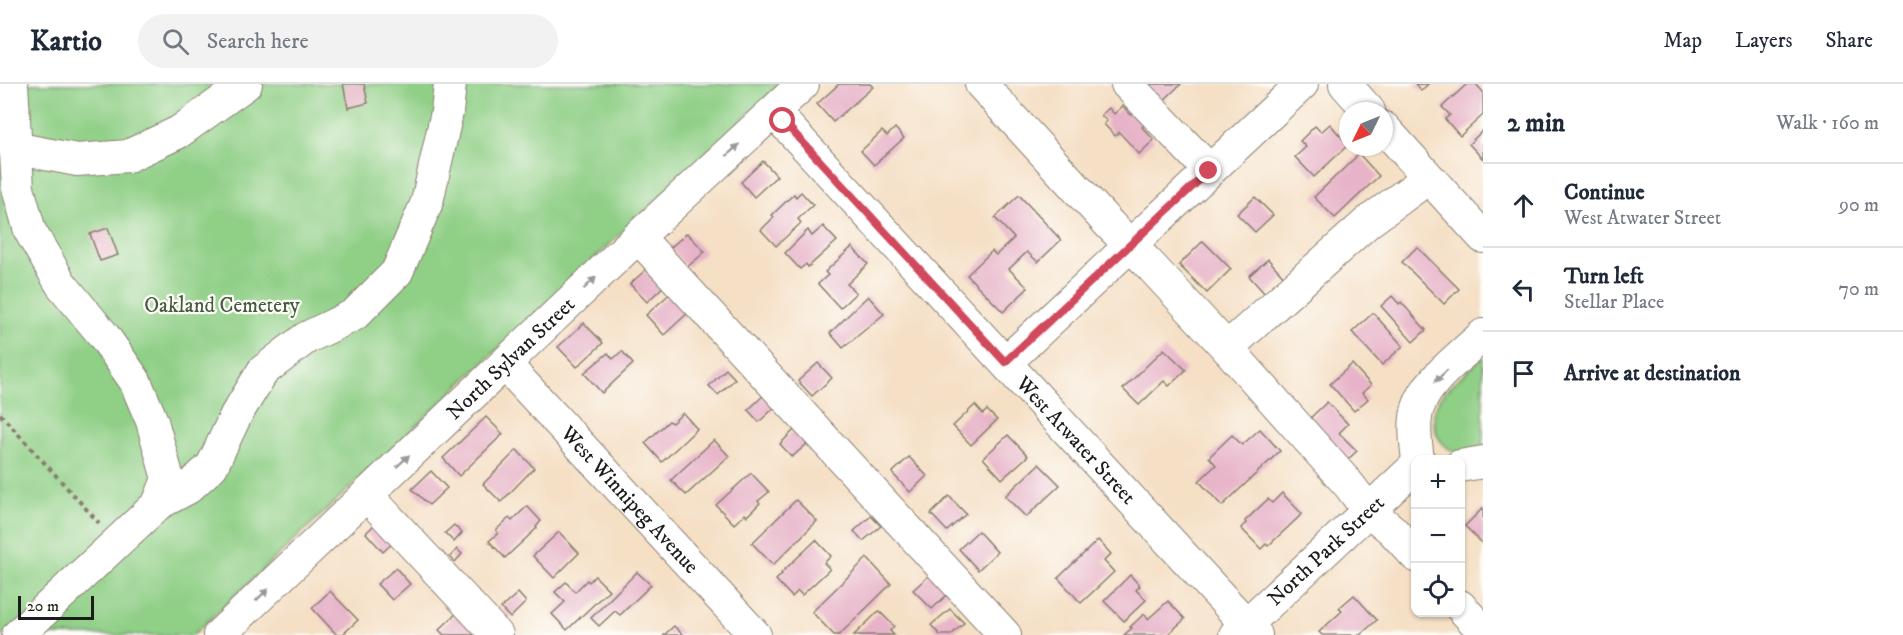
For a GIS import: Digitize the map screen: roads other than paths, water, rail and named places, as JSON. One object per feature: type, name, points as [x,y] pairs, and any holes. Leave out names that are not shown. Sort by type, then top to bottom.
[{"type":"street","points":[[12,84],[18,188],[30,231],[61,284],[105,336],[135,381],[152,421],[168,479],[158,504]]},
{"type":"street","points":[[14,148],[77,160],[128,156],[179,132],[246,84]]},
{"type":"street","points":[[18,635],[158,504],[188,488],[212,466],[236,415],[263,370],[306,338],[354,315],[397,272],[427,202],[447,112],[450,84]]},
{"type":"street","name":"North Sylvan Street","points":[[229,632],[367,495],[638,237],[803,84]]},
{"type":"street","points":[[981,84],[1227,348],[1349,485],[1368,510],[1392,530],[1411,551]]},
{"type":"street","points":[[1127,84],[1209,171]]},
{"type":"street","points":[[1005,362],[1302,84]]},
{"type":"street","points":[[1345,84],[1361,102]]},
{"type":"street","name":"West Atwater Street","points":[[774,112],[1005,362],[1246,632]]},
{"type":"street","points":[[1393,138],[1483,237]]},
{"type":"street","points":[[1227,348],[1368,222],[1428,178]]},
{"type":"street","points":[[638,237],[1005,635]]},
{"type":"street","points":[[1418,455],[1416,434],[1418,408],[1430,386],[1483,335]]},
{"type":"street","name":"West Winnipeg Avenue","points":[[506,365],[755,635]]},
{"type":"street","points":[[1465,465],[1483,462]]},
{"type":"street","name":"North Park Street","points":[[1246,632],[1368,510],[1411,471]]},
{"type":"street","points":[[367,495],[496,635]]},
{"type":"street","points":[[1465,611],[1483,631]]},
{"type":"park label","name":"Oakland Cemetery","points":[[222,305]]}]
